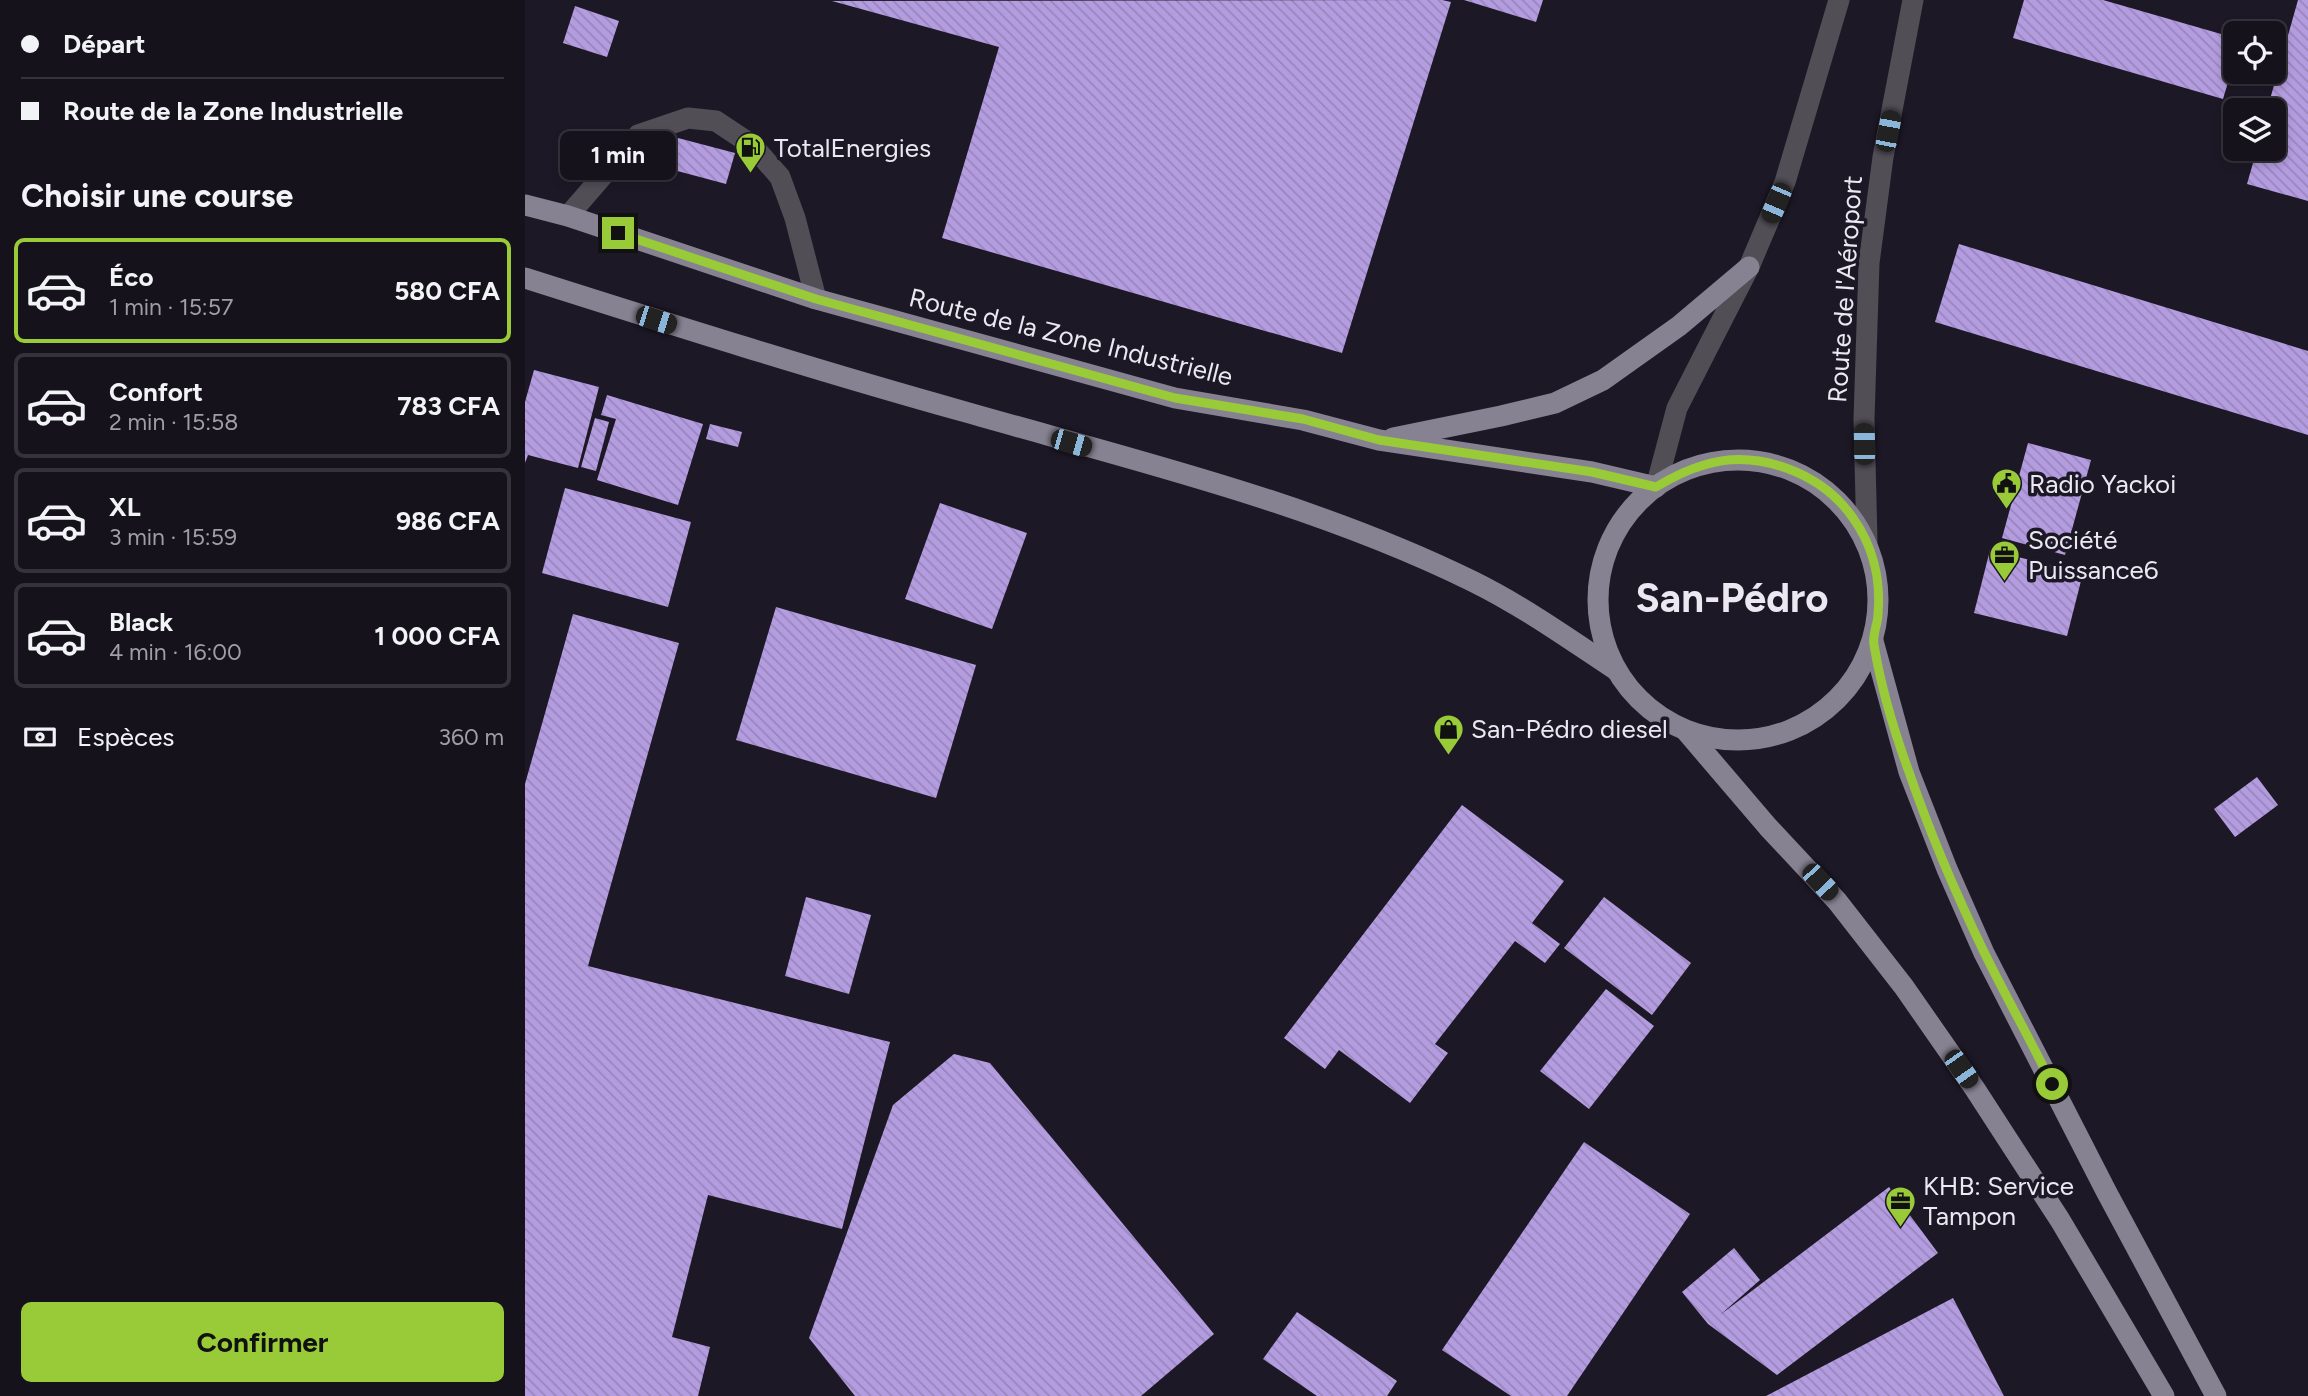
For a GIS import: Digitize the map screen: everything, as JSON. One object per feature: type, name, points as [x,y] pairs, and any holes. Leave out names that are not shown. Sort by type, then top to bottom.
[{"type":"main road","name":"Route de la Zone Industrielle","points":[[525,205],[569,216],[816,299],[1175,398],[1303,419],[1379,440],[1592,472],[1656,487]]},
{"type":"main road","points":[[1379,440],[1555,403],[1604,380],[1679,326],[1749,267]]},
{"type":"main road","points":[[525,278],[788,362],[1297,510],[1472,580],[1518,605],[1616,670]]},
{"type":"main road","points":[[1734,460],[1788,468],[1835,497],[1853,518],[1867,542],[1879,591],[1873,641],[1863,665],[1849,686],[1831,705],[1810,720],[1787,731],[1737,741],[1686,730],[1665,720],[1630,690],[1605,647],[1599,623],[1598,597],[1601,571],[1609,547],[1636,504],[1656,487],[1680,473],[1706,464],[1734,460]]},
{"type":"main road","points":[[1873,641],[1909,772],[1979,941],[2106,1191],[2216,1396]]},
{"type":"main road","points":[[1686,730],[1768,827],[1837,901],[1904,987],[1975,1089],[2060,1220],[2164,1396]]},
{"type":"street","points":[[1656,487],[1677,408],[1749,267],[1785,182],[1839,0]]},
{"type":"street","name":"Route de l'Aéroport","points":[[1867,542],[1864,419],[1869,263],[1883,157],[1913,0]]},
{"type":"street","points":[[569,216],[638,135],[688,118],[716,121],[752,145],[780,177],[795,218],[816,299]]},
{"type":"building","points":[[1464,0],[1543,0],[1536,22]]},
{"type":"building","points":[[2024,0],[2103,0],[2223,35],[2223,84],[2228,84],[2223,99],[2013,38]]},
{"type":"building","points":[[2298,0],[2308,0],[2308,201],[2247,184],[2254,161],[2286,161],[2286,98],[2270,98],[2274,84],[2286,84],[2286,43]]},
{"type":"building","points":[[832,1],[1451,2],[1342,353],[942,238],[999,47]]},
{"type":"building","points":[[575,6],[619,21],[607,57],[563,43]]},
{"type":"building","points":[[678,138],[735,153],[726,184],[670,169]]},
{"type":"building","points":[[1959,244],[2308,351],[2308,435],[1935,322]]},
{"type":"building","points":[[534,370],[599,387],[578,468],[528,455],[525,463],[525,402]]},
{"type":"building","points":[[607,395],[703,424],[678,505],[597,480],[616,419],[601,415]]},
{"type":"building","points":[[595,418],[609,422],[596,471],[581,467]]},
{"type":"building","points":[[710,424],[742,432],[738,447],[706,439]]},
{"type":"building","points":[[2028,443],[2091,460],[2065,555],[2002,538]]},
{"type":"building","points":[[565,488],[691,522],[668,607],[542,573]]},
{"type":"building","points":[[940,503],[1027,533],[992,629],[905,599]]},
{"type":"building","points":[[1990,550],[2083,573],[2067,636],[1974,613]]},
{"type":"building","points":[[776,607],[976,665],[936,798],[736,740]]},
{"type":"building","points":[[573,614],[679,643],[588,966],[890,1042],[842,1229],[708,1195],[672,1337],[710,1347],[698,1396],[525,1396],[525,784]]},
{"type":"building","points":[[2257,777],[2278,805],[2235,837],[2214,809]]},
{"type":"building","points":[[1462,805],[1564,881],[1532,923],[1560,944],[1545,963],[1515,941],[1435,1044],[1448,1053],[1410,1103],[1339,1050],[1325,1069],[1284,1038]]},
{"type":"building","points":[[806,897],[871,915],[849,994],[785,976]]},
{"type":"building","points":[[1604,897],[1691,963],[1652,1015],[1564,948]]},
{"type":"building","points":[[1606,989],[1654,1026],[1589,1109],[1540,1071]]},
{"type":"building","points":[[954,1054],[990,1063],[1214,1334],[1141,1396],[855,1396],[809,1338],[893,1105]]},
{"type":"building","points":[[1584,1142],[1690,1214],[1567,1396],[1511,1396],[1442,1350]]},
{"type":"building","points":[[1889,1187],[1938,1253],[1777,1375],[1708,1324],[1682,1292],[1734,1248],[1760,1280],[1720,1315]]},
{"type":"building","points":[[1953,1298],[2004,1396],[1766,1396]]},
{"type":"building","points":[[1297,1312],[1397,1381],[1387,1396],[1317,1396],[1263,1359]]},
{"type":"place","name":"TotalEnergies","points":[[751,175]]},
{"type":"place","name":"Radio Yackoi","points":[[2006,511]]},
{"type":"place","name":"Société Puissance6","points":[[2005,582]]},
{"type":"place","name":"San-Pédro diesel","points":[[1448,756]]},
{"type":"place","name":"KHB: Service Tampon","points":[[1900,1228]]},
{"type":"district","name":"San-Pédro","points":[[1732,598]]},
{"type":"route","points":[[618,233],[816,299],[1175,398],[1303,419],[1379,440],[1592,472],[1656,487],[1680,473],[1706,464],[1734,460],[1788,468],[1813,481],[1835,497],[1853,518],[1867,542],[1879,591],[1873,641],[1909,772],[1984,953],[2052,1084]]}]
